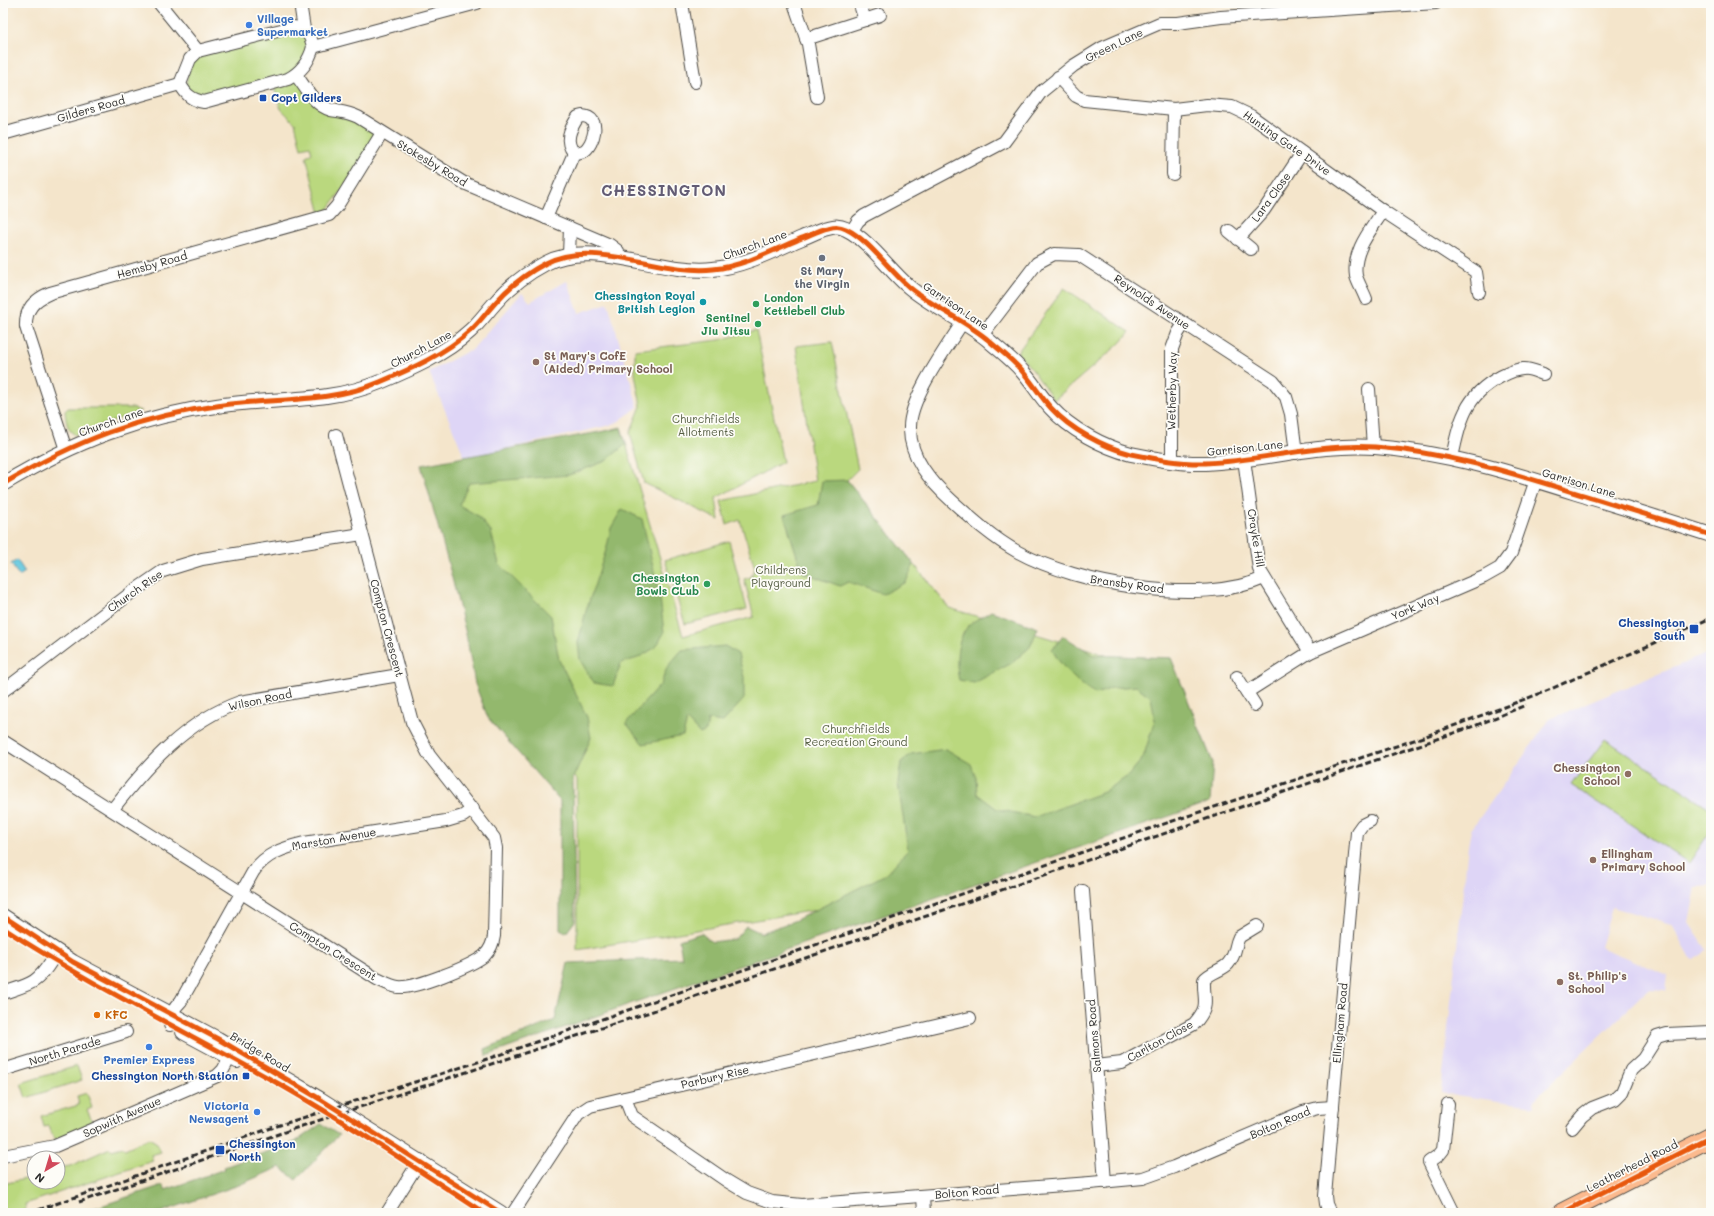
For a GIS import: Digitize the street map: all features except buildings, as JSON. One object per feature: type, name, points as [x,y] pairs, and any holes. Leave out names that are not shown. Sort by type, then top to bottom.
[{"type":"highway","name":"Leatherhead Road","points":[[1562,1213],[1711,1137]]},
{"type":"street","points":[[159,3],[198,51]]},
{"type":"street","points":[[300,3],[304,29],[312,40],[313,47],[310,58],[296,75],[288,80],[204,102],[194,101],[185,93],[180,84],[190,59],[198,51],[293,27],[304,29]]},
{"type":"street","points":[[313,47],[477,3]]},
{"type":"street","points":[[682,3],[695,82]]},
{"type":"street","points":[[794,3],[806,39],[817,97]]},
{"type":"street","name":"Green Lane","points":[[851,232],[858,221],[864,216],[1004,142],[1041,92],[1073,66],[1102,48],[1160,23],[1436,3]]},
{"type":"street","points":[[861,8],[865,20]]},
{"type":"street","points":[[806,39],[880,15]]},
{"type":"street","name":"Stokesby Road","points":[[296,75],[312,98],[322,106],[331,110],[347,111],[464,183],[615,248],[618,251],[618,258]]},
{"type":"street","name":"Hunting Gate Drive","points":[[1058,77],[1076,96],[1084,100],[1174,109],[1207,105],[1232,107],[1251,116],[1383,211],[1476,272],[1479,292]]},
{"type":"street","name":"Gilders Road","points":[[3,134],[180,84]]},
{"type":"street","points":[[1174,109],[1174,174]]},
{"type":"street","name":"Hemsby Road","points":[[66,450],[26,327],[25,319],[33,303],[50,293],[329,216],[337,206],[382,133]]},
{"type":"street","points":[[546,218],[574,153]]},
{"type":"street","name":"Lara Close","points":[[1251,249],[1234,235],[1264,210],[1302,153]]},
{"type":"street","points":[[1366,299],[1357,277],[1355,266],[1359,248],[1383,211]]},
{"type":"street","name":"Church Lane","points":[[3,484],[66,450],[115,429],[152,418],[221,405],[325,397],[351,393],[381,382],[453,346],[474,328],[497,300],[515,283],[548,262],[570,256],[593,254],[675,268],[709,270],[738,264],[830,227],[839,227],[851,232]]},
{"type":"street","points":[[570,228],[570,256]]},
{"type":"street","name":"Garrison Lane","points":[[851,232],[906,285],[982,335],[1019,367],[1052,409],[1068,424],[1105,444],[1125,452],[1172,462],[1202,463],[1332,448],[1373,447],[1452,458],[1536,480],[1711,535]]},
{"type":"street","name":"Reynolds Avenue","points":[[982,335],[1037,263],[1054,254],[1079,255],[1273,381],[1286,397],[1291,414],[1296,453]]},
{"type":"street","name":"Bransby Road","points":[[962,323],[928,379],[912,410],[910,427],[912,446],[922,467],[939,489],[981,528],[1019,552],[1055,569],[1086,578],[1115,584],[1185,591],[1231,588],[1250,584],[1264,578]]},
{"type":"street","name":"Wetherby Way","points":[[1172,462],[1172,349],[1178,333],[1184,324]]},
{"type":"street","points":[[1452,458],[1462,416],[1469,403],[1479,392],[1497,378],[1522,369],[1543,374]]},
{"type":"street","points":[[1369,389],[1373,447]]},
{"type":"street","name":"Compton Crescent","points":[[3,741],[378,979],[398,987],[417,986],[475,961],[485,955],[494,942],[496,848],[494,838],[473,809],[429,755],[417,735],[399,675],[336,435]]},
{"type":"street","name":"Crayke Hill","points":[[1244,459],[1259,569],[1310,652]]},
{"type":"street","name":"York Way","points":[[1247,692],[1310,652],[1484,577],[1500,568],[1511,553],[1536,480]]},
{"type":"street","name":"Church Rise","points":[[3,691],[131,593],[163,571],[202,559],[362,534]]},
{"type":"street","name":"Wilson Road","points":[[112,810],[152,761],[207,716],[222,708],[240,702],[399,675]]},
{"type":"street","points":[[1237,677],[1255,705]]},
{"type":"street","name":"Marston Avenue","points":[[174,1020],[174,1009],[181,1001],[241,892],[259,863],[283,848],[304,843],[446,821],[463,816],[473,809]]},
{"type":"street","name":"Ellingham Road","points":[[1330,1213],[1326,1204],[1325,1196],[1357,832],[1362,825],[1370,821]]},
{"type":"street","name":"Salmons Road","points":[[1083,890],[1105,1182]]},
{"type":"street","name":"Bridge Road","points":[[3,916],[73,962],[174,1020],[230,1057],[502,1213]]},
{"type":"street","name":"Carlton Close","points":[[1096,1066],[1122,1063],[1194,1024],[1200,1017],[1206,1000],[1204,980],[1207,976],[1227,965],[1237,950],[1239,938],[1256,926]]},
{"type":"street","name":"Bridge Road","points":[[3,928],[52,960],[174,1020],[218,1039],[320,1099],[417,1164],[484,1213]]},
{"type":"street","points":[[3,993],[35,982],[42,976],[52,960]]},
{"type":"street","name":"Parbury Rise","points":[[513,1213],[582,1110],[590,1106],[970,1018]]},
{"type":"street","name":"North Parade","points":[[3,1070],[126,1032]]},
{"type":"street","points":[[1572,1128],[1582,1116],[1592,1108],[1615,1099],[1622,1092],[1631,1070],[1643,1059],[1657,1038],[1667,1034],[1711,1032]]},
{"type":"street","name":"Sopwith Avenue","points":[[3,1156],[55,1146],[217,1076],[223,1070],[230,1057]]},
{"type":"street","name":"Bolton Road","points":[[625,1098],[630,1114],[634,1118],[727,1182],[760,1198],[772,1202],[802,1205],[1105,1182],[1150,1176],[1250,1136],[1303,1112],[1318,1108],[1333,1107]]},
{"type":"street","points":[[1448,1104],[1443,1150],[1429,1162],[1454,1213]]},
{"type":"street","points":[[387,1213],[417,1164]]},
{"type":"street","points":[[923,1196],[924,1213]]},
{"type":"shaded area","name":"St Mary's CofE (Aided) Primary School","points":[[567,281],[579,313],[608,303],[638,407],[615,424],[465,458],[429,372],[468,351],[470,352],[522,293],[530,302]]},
{"type":"shaded area","points":[[1711,652],[1711,886],[1696,887],[1689,923],[1707,950],[1692,960],[1672,924],[1612,907],[1600,947],[1668,975],[1666,990],[1649,989],[1533,1101],[1534,1106],[1441,1093],[1471,830],[1550,719]]},
{"type":"green space","points":[[288,28],[312,40],[296,75],[312,98],[382,133],[322,218],[306,156],[312,153],[310,146],[301,148],[295,123],[281,109],[273,84],[204,102],[185,93],[190,59]]},
{"type":"green space","points":[[1064,288],[1130,332],[1118,345],[1054,400],[1031,368],[1017,353]]},
{"type":"green space","name":"Churchfields Allotments","points":[[756,330],[783,462],[716,498],[719,520],[644,483],[630,433],[641,406],[635,374],[635,350],[719,340]]},
{"type":"green space","name":"Churchfields Recreation Ground","points":[[832,342],[858,469],[847,480],[949,608],[1112,657],[1171,658],[1213,763],[828,908],[577,950],[577,780],[493,657],[448,471],[621,427],[683,636],[754,617],[744,579],[751,577],[755,568],[740,520],[727,525],[721,501],[815,481],[796,346]]},
{"type":"green space","points":[[68,408],[132,408],[141,411],[75,435],[72,433],[67,424],[65,411]]},
{"type":"green space","points":[[621,428],[626,444],[606,461],[569,475],[469,483],[459,505],[478,516],[491,532],[499,564],[551,616],[559,660],[587,717],[591,738],[573,778],[575,921],[566,933],[560,930],[560,801],[488,718],[475,684],[466,634],[421,465]]},
{"type":"green space","points":[[847,480],[914,564],[906,582],[883,594],[848,582],[840,586],[802,572],[784,515],[818,505],[822,481]]},
{"type":"green space","points":[[622,509],[642,519],[660,597],[664,633],[656,647],[638,658],[621,663],[613,686],[594,683],[580,660],[578,643],[586,611],[607,547],[611,528]]},
{"type":"green space","name":"Chessington Bowls CLub","points":[[729,541],[747,609],[685,624],[665,560]]},
{"type":"green space","points":[[991,611],[1038,628],[1030,647],[1012,663],[974,683],[959,680],[957,659],[961,637],[969,625]]},
{"type":"green space","points":[[1063,636],[1094,655],[1171,658],[1213,763],[1210,802],[624,1006],[486,1056],[485,1049],[555,1020],[568,963],[682,958],[679,940],[701,933],[712,942],[735,939],[746,926],[761,933],[796,920],[886,874],[908,850],[898,783],[901,762],[911,754],[946,749],[971,764],[976,778],[977,794],[997,809],[1035,817],[1104,792],[1128,776],[1143,758],[1155,720],[1151,697],[1136,686],[1112,688],[1096,694],[1071,675],[1061,664],[1052,650]]},
{"type":"green space","points":[[725,646],[738,654],[744,677],[744,699],[723,722],[708,720],[706,731],[700,734],[687,720],[683,736],[643,744],[626,723],[661,684],[667,667],[682,650]]},
{"type":"green space","points":[[1605,739],[1711,809],[1711,830],[1689,863],[1571,785]]},
{"type":"green space","points":[[77,1066],[82,1080],[26,1098],[21,1083]]},
{"type":"green space","points":[[87,1093],[92,1108],[87,1110],[94,1125],[54,1140],[49,1126],[44,1127],[41,1116],[79,1105],[77,1096]]},
{"type":"green space","points":[[321,1124],[339,1135],[296,1180],[280,1167],[239,1185],[158,1213],[80,1213],[163,1185],[165,1190],[225,1169],[224,1167],[295,1142]]},
{"type":"green space","points":[[149,1138],[157,1143],[161,1152],[151,1155],[153,1161],[25,1204],[26,1210],[15,1213],[3,1213],[3,1184],[26,1179],[26,1190],[66,1190],[66,1167],[110,1148],[112,1150],[122,1147],[125,1149]]},
{"type":"water","points":[[17,560],[25,572],[19,576],[11,564]]},
{"type":"railway","points":[[30,1213],[277,1126],[484,1060],[1155,827],[1429,735],[1544,692],[1711,618]]},
{"type":"railway","points":[[79,1202],[299,1127],[650,1012],[1477,725],[1526,705]]},
{"type":"cycle path","points":[[3,484],[56,455],[108,432],[135,423],[192,410],[223,405],[323,397],[361,389],[380,382],[416,366],[450,347],[473,328],[506,291],[532,271],[546,263],[565,256],[585,254],[606,255],[672,267],[713,269],[736,265],[818,231],[833,227],[841,227],[863,240],[901,280],[918,294],[968,325],[1005,354],[1026,375],[1043,399],[1059,416],[1077,430],[1098,442],[1120,451],[1178,462],[1197,463],[1227,462],[1311,450],[1354,446],[1426,453],[1477,464],[1551,485],[1711,535]]},
{"type":"cycle path","points":[[3,916],[73,962],[218,1039],[320,1099],[501,1213]]},
{"type":"cycle path","points":[[3,928],[71,970],[305,1099],[383,1147],[484,1213]]},
{"type":"cycle path","points":[[1562,1213],[1711,1137]]},
{"type":"place","name":"Village Supermarket","points":[[249,25]]},
{"type":"place","name":"Copt Gilders","points":[[263,98]]},
{"type":"place","name":"St Mary the Virgin","points":[[822,258]]},
{"type":"place","name":"Chessington Royal British Legion","points":[[703,302]]},
{"type":"place","name":"London Kettlebell Club","points":[[756,304]]},
{"type":"place","name":"Sentinel Jiu Jitsu","points":[[758,324]]},
{"type":"place","name":"St Mary's CofE (Aided) Primary School","points":[[536,362]]},
{"type":"place","name":"Chessington Bowls CLub","points":[[707,584]]},
{"type":"place","name":"Chessington South","points":[[1694,629]]},
{"type":"place","name":"Chessington School","points":[[1628,774]]},
{"type":"place","name":"Ellingham Primary School","points":[[1593,860]]},
{"type":"place","name":"St. Philip's School","points":[[1560,982]]},
{"type":"place","name":"KFC","points":[[97,1015]]},
{"type":"place","name":"Premier Express","points":[[149,1047]]},
{"type":"place","name":"Chessington North Station","points":[[246,1076]]},
{"type":"place","name":"Victoria Newsagent","points":[[257,1112]]},
{"type":"place","name":"Chessington North","points":[[220,1150]]},
{"type":"district","name":"CHESSINGTON","points":[[664,191]]},
{"type":"park label","name":"Childrens Playground","points":[[781,576]]}]
